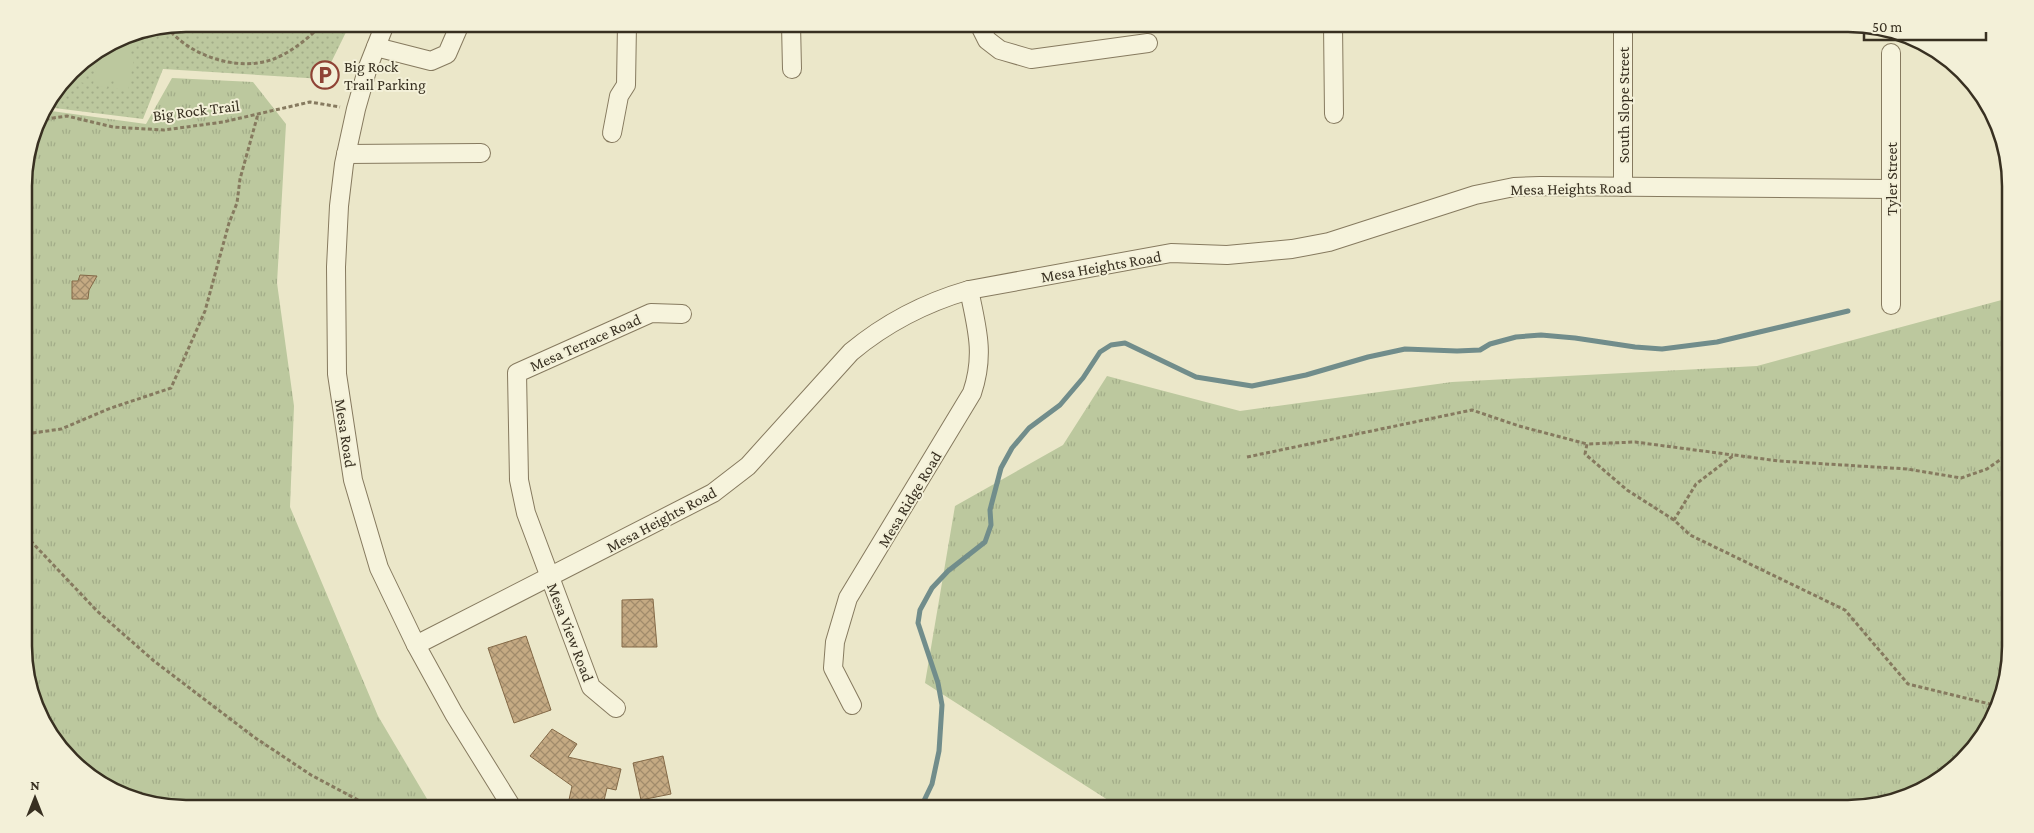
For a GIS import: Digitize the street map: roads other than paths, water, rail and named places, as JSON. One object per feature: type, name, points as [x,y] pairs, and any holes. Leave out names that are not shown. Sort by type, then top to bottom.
[{"type":"street","points":[[1333,32],[1334,114]]},
{"type":"street","name":"South Slope Street","points":[[1622,32],[1623,187]]},
{"type":"street","name":"Mesa Road","points":[[382,33],[356,109],[346,154],[339,206],[336,267],[337,374],[353,480],[379,568],[416,645],[454,714],[507,800]]},
{"type":"street","points":[[376,48],[431,61],[447,54],[456,33]]},
{"type":"street","points":[[612,133],[619,96],[626,85],[627,33]]},
{"type":"street","points":[[791,33],[792,70]]},
{"type":"street","points":[[984,33],[988,40],[1000,50],[1031,59],[1148,43]]},
{"type":"street","name":"Tyler Street","points":[[1892,53],[1892,305]]},
{"type":"street","points":[[346,154],[481,153]]},
{"type":"street","name":"Mesa Heights Road","points":[[416,645],[713,493],[748,466],[851,352],[869,337],[908,313],[948,296],[969,290],[1171,254],[1227,255],[1255,253],[1329,242],[1494,190],[1540,186],[1892,189]]},
{"type":"street","name":"Mesa Ridge Road","points":[[852,705],[833,668],[835,642],[839,625],[848,598],[972,393],[980,363],[980,346],[969,290]]},
{"type":"street","name":"Mesa Terrace Road","points":[[549,576],[526,513],[519,480],[517,373],[651,313],[682,314]]},
{"type":"street","name":"Mesa View Road","points":[[549,576],[592,687],[616,708]]},
{"type":"waterway","points":[[924,800],[932,784],[939,751],[942,705],[938,683],[918,623],[920,610],[932,588],[948,571],[985,542],[991,525],[990,510],[1001,468],[1012,448],[1029,428],[1060,405],[1083,378],[1100,352],[1111,345],[1125,343],[1196,377],[1252,386],[1306,375],[1368,357],[1405,349],[1480,350],[1490,344],[1516,337],[1541,335],[1662,349],[1717,342],[1848,311]]},
{"type":"place","name":"Big Rock Trail Parking","points":[[325,75]]}]
